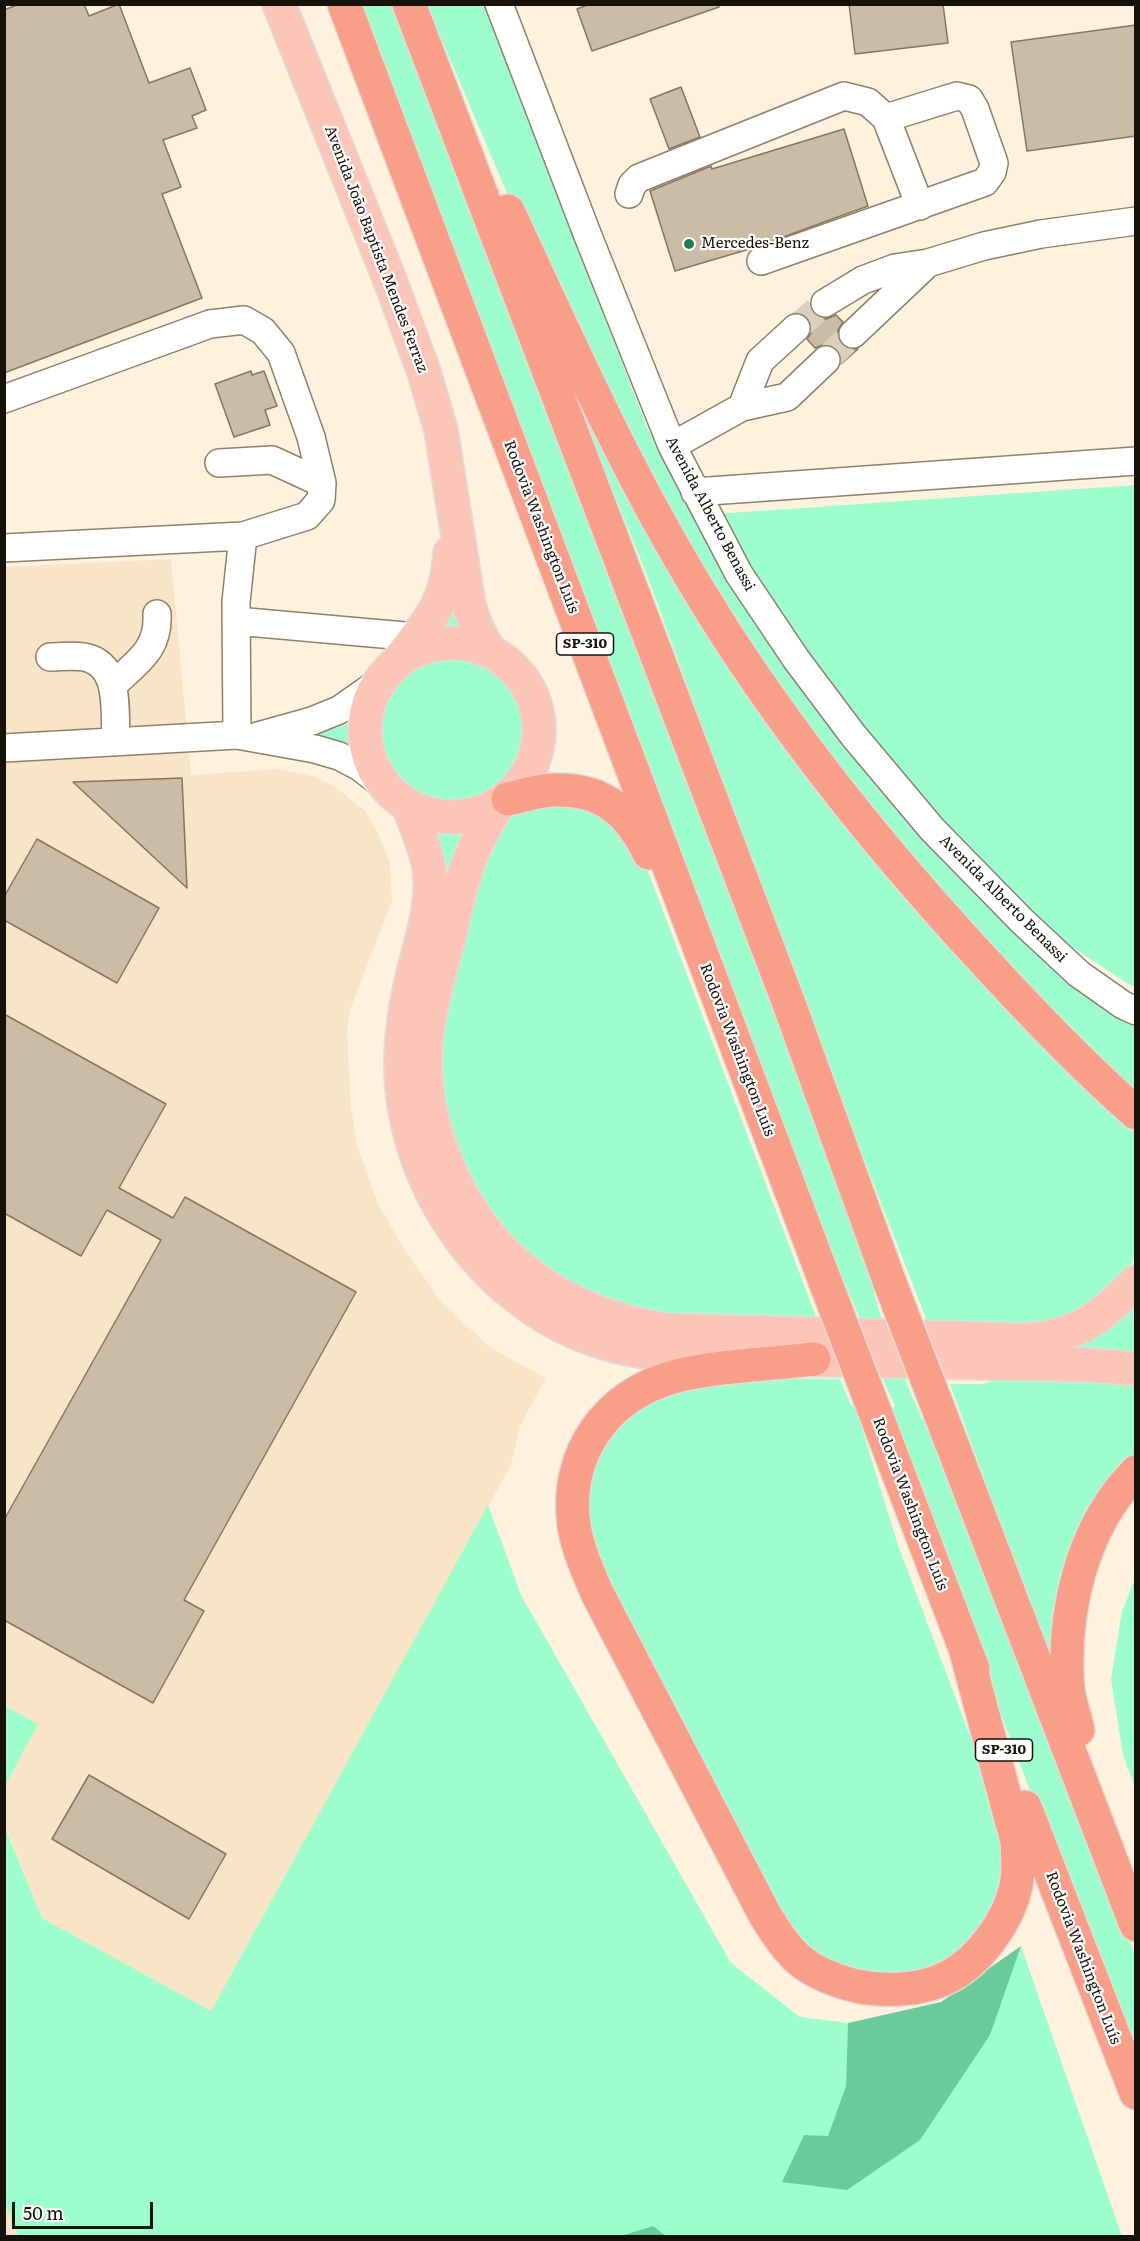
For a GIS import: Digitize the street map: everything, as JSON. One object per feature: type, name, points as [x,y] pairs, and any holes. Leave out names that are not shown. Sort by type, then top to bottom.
[{"type":"highway","name":"Rodovia Washington Luís","points":[[344,4],[826,1284],[1136,2093]]},
{"type":"highway","points":[[409,4],[788,1001],[890,1283],[1136,1925]]},
{"type":"highway","points":[[414,4],[534,267],[618,441],[661,525],[731,644],[806,751],[910,881],[1030,1010],[1136,1113]]},
{"type":"highway","points":[[503,802],[553,790],[579,791],[600,798],[618,809],[633,823],[718,999]]},
{"type":"highway","points":[[814,1359],[678,1376],[655,1383],[636,1393],[617,1405],[603,1419],[591,1437],[580,1460],[572,1505],[579,1548],[598,1594],[765,1915],[780,1939],[796,1957],[816,1971],[843,1983],[870,1989],[897,1989],[922,1986],[950,1976],[996,1933],[1007,1913],[1016,1887],[1019,1864],[1017,1840],[965,1648]]},
{"type":"highway","points":[[1108,1854],[1069,1691],[1067,1648],[1070,1613],[1077,1578],[1089,1544],[1108,1508],[1136,1472]]},
{"type":"main road","name":"Avenida João Baptista Mendes Ferraz","points":[[279,4],[388,275],[424,372],[441,430],[469,605],[476,626],[489,651]]},
{"type":"main road","name":"Avenida João Baptista Mendes Ferraz","points":[[408,656],[434,616],[443,596],[448,575],[452,500]]},
{"type":"main road","points":[[1136,1282],[1101,1315],[1085,1326],[1045,1338],[1025,1340],[665,1330],[632,1324],[598,1313],[559,1294],[519,1267],[497,1247],[481,1227],[453,1179],[432,1123],[426,1085],[426,1044],[435,992],[471,855],[503,802],[525,780],[536,757],[540,732],[537,707],[527,684],[511,665],[489,651],[465,644],[408,656],[367,708],[365,736],[371,764],[398,797],[429,866],[429,909],[409,988],[403,1024],[402,1090],[407,1124],[416,1156],[429,1186],[454,1231],[485,1269],[552,1321],[596,1340],[623,1348],[676,1356],[1090,1365],[1136,1369]]},
{"type":"main road","points":[[398,797],[430,815],[453,818],[476,815],[503,802]]},
{"type":"street","name":"Avenida Alberto Benassi","points":[[499,4],[672,446],[739,574],[796,659],[852,735],[932,829],[1030,928],[1086,979],[1123,1005],[1136,1011]]},
{"type":"street","points":[[629,194],[632,185],[639,178],[844,96],[868,102],[886,118],[920,206]]},
{"type":"street","points":[[761,261],[985,182],[992,172],[994,163],[975,109],[969,99],[957,96],[886,118]]},
{"type":"street","points":[[928,262],[857,330],[831,299],[863,280],[884,272],[984,246],[1041,234],[1136,221]]},
{"type":"street","points":[[4,399],[210,324],[244,320],[263,331],[281,353],[311,438],[322,483],[321,500],[307,516],[243,536],[4,548]]},
{"type":"street","points":[[742,407],[760,361],[796,328]]},
{"type":"street","points":[[672,446],[742,407],[787,397],[826,360]]},
{"type":"street","points":[[219,463],[272,460],[322,483]]},
{"type":"street","points":[[695,492],[1136,461]]},
{"type":"street","points":[[243,536],[236,621],[244,737]]},
{"type":"street","points":[[113,685],[147,652],[154,642],[158,628],[157,614]]},
{"type":"street","points":[[236,621],[408,656]]},
{"type":"street","points":[[50,657],[81,656],[92,659],[102,665],[110,675],[113,685],[116,742]]},
{"type":"street","points":[[4,748],[244,737],[312,721],[339,710],[408,656]]},
{"type":"street","points":[[244,737],[315,749],[339,756],[360,767],[398,797]]},
{"type":"shaded area","points":[[171,559],[191,775],[278,769],[316,777],[334,786],[364,810],[375,826],[390,862],[392,901],[350,1010],[347,1031],[351,1106],[357,1146],[379,1206],[408,1255],[444,1305],[491,1348],[546,1378],[520,1426],[511,1465],[211,2011],[42,1918],[5,1825],[5,1786],[38,1724],[4,1706],[5,567]]},
{"type":"shaded area","points":[[5,2201],[18,2236],[5,2236]]},
{"type":"green space","points":[[355,5],[397,5],[875,1270],[874,1293],[883,1323],[862,1324],[845,1283],[836,1278]]},
{"type":"green space","points":[[427,5],[485,5],[646,425],[724,572],[768,642],[811,704],[858,763],[936,851],[1126,1021],[1135,1025],[1135,1094],[1091,1052],[923,873],[743,647],[535,259]]},
{"type":"green space","points":[[561,352],[682,585],[1135,1127],[1135,1255],[1127,1274],[1097,1304],[1039,1330],[927,1321],[824,1054],[658,605]]},
{"type":"green space","points":[[1135,485],[1135,987],[1069,945],[961,848],[824,693],[714,514]]},
{"type":"green space","points":[[449,603],[470,634],[434,633]]},
{"type":"green space","points":[[453,659],[481,664],[504,680],[520,703],[525,731],[520,759],[504,782],[481,798],[453,803],[425,798],[402,782],[386,759],[381,731],[386,703],[402,680],[425,664]]},
{"type":"green space","points":[[356,721],[359,756],[325,740],[320,733]]},
{"type":"green space","points":[[542,802],[597,805],[642,855],[818,1322],[686,1322],[595,1301],[509,1241],[460,1165],[442,1101],[440,1032],[479,856],[507,817],[521,809]]},
{"type":"green space","points":[[476,827],[446,910],[429,831]]},
{"type":"green space","points":[[1133,1300],[1135,1360],[1032,1348]]},
{"type":"green space","points":[[1012,1374],[1135,1380],[1135,1459],[1050,1661],[950,1384],[983,1384]]},
{"type":"green space","points":[[710,1378],[840,1379],[851,1405],[855,1406],[897,1542],[985,1776],[1008,1871],[979,1937],[922,1975],[842,1971],[787,1934],[601,1579],[581,1491],[619,1415]]},
{"type":"green space","points":[[883,1379],[905,1379],[922,1419],[937,1435],[1135,1955],[1135,2065],[888,1412],[895,1406]]},
{"type":"green space","points":[[488,1505],[521,1595],[731,1963],[800,2017],[848,2023],[846,2086],[828,2137],[804,2135],[783,2182],[989,2035],[1021,1946],[1122,2236],[18,2236],[4,2201],[4,1825],[42,1918],[211,2011]]},
{"type":"green space","points":[[1135,1579],[1136,1787],[1123,1755],[1111,1679],[1122,1611]]},
{"type":"green space","points":[[5,1706],[38,1724],[5,1786]]},
{"type":"green space","points":[[1021,1946],[990,2035],[920,2140],[847,2190],[782,2182],[804,2135],[828,2136],[846,2086],[848,2023],[941,2002]]},
{"type":"green space","points":[[653,2226],[666,2236],[621,2236]]},
{"type":"building","points":[[19,4],[84,4],[89,16],[119,4],[149,83],[190,68],[206,110],[192,116],[197,128],[163,140],[181,187],[162,194],[202,298],[4,373],[4,10]]},
{"type":"building","points":[[590,4],[719,4],[719,7],[592,51],[577,9]]},
{"type":"building","points":[[849,4],[943,4],[948,43],[855,54]]},
{"type":"building","points":[[1136,25],[1136,136],[1027,151],[1011,42]]},
{"type":"building","points":[[681,87],[700,137],[669,149],[650,99]]},
{"type":"building","points":[[844,129],[868,206],[753,248],[675,271],[650,191],[711,166],[712,169]]},
{"type":"building","points":[[810,307],[818,317],[826,319],[836,315],[843,322],[838,330],[841,344],[849,349],[858,349],[841,364],[841,356],[837,349],[831,345],[815,348],[807,339],[811,333],[811,325],[803,314]]},
{"type":"building","points":[[251,371],[252,375],[264,371],[277,406],[265,410],[270,425],[234,437],[215,384]]},
{"type":"building","points":[[182,778],[187,888],[73,782]]},
{"type":"building","points":[[37,839],[159,908],[117,983],[4,920],[4,897]]},
{"type":"building","points":[[4,1014],[166,1104],[119,1188],[173,1218],[185,1197],[356,1292],[184,1600],[204,1611],[153,1703],[4,1620],[4,1520],[161,1240],[107,1210],[81,1256],[4,1213]]},
{"type":"building","points":[[89,1775],[226,1854],[189,1919],[52,1839]]},
{"type":"tunnel","points":[[796,328],[825,303]]},
{"type":"tunnel","points":[[826,360],[853,334]]},
{"type":"place","name":"Mercedes-Benz","points":[[689,244]]}]
